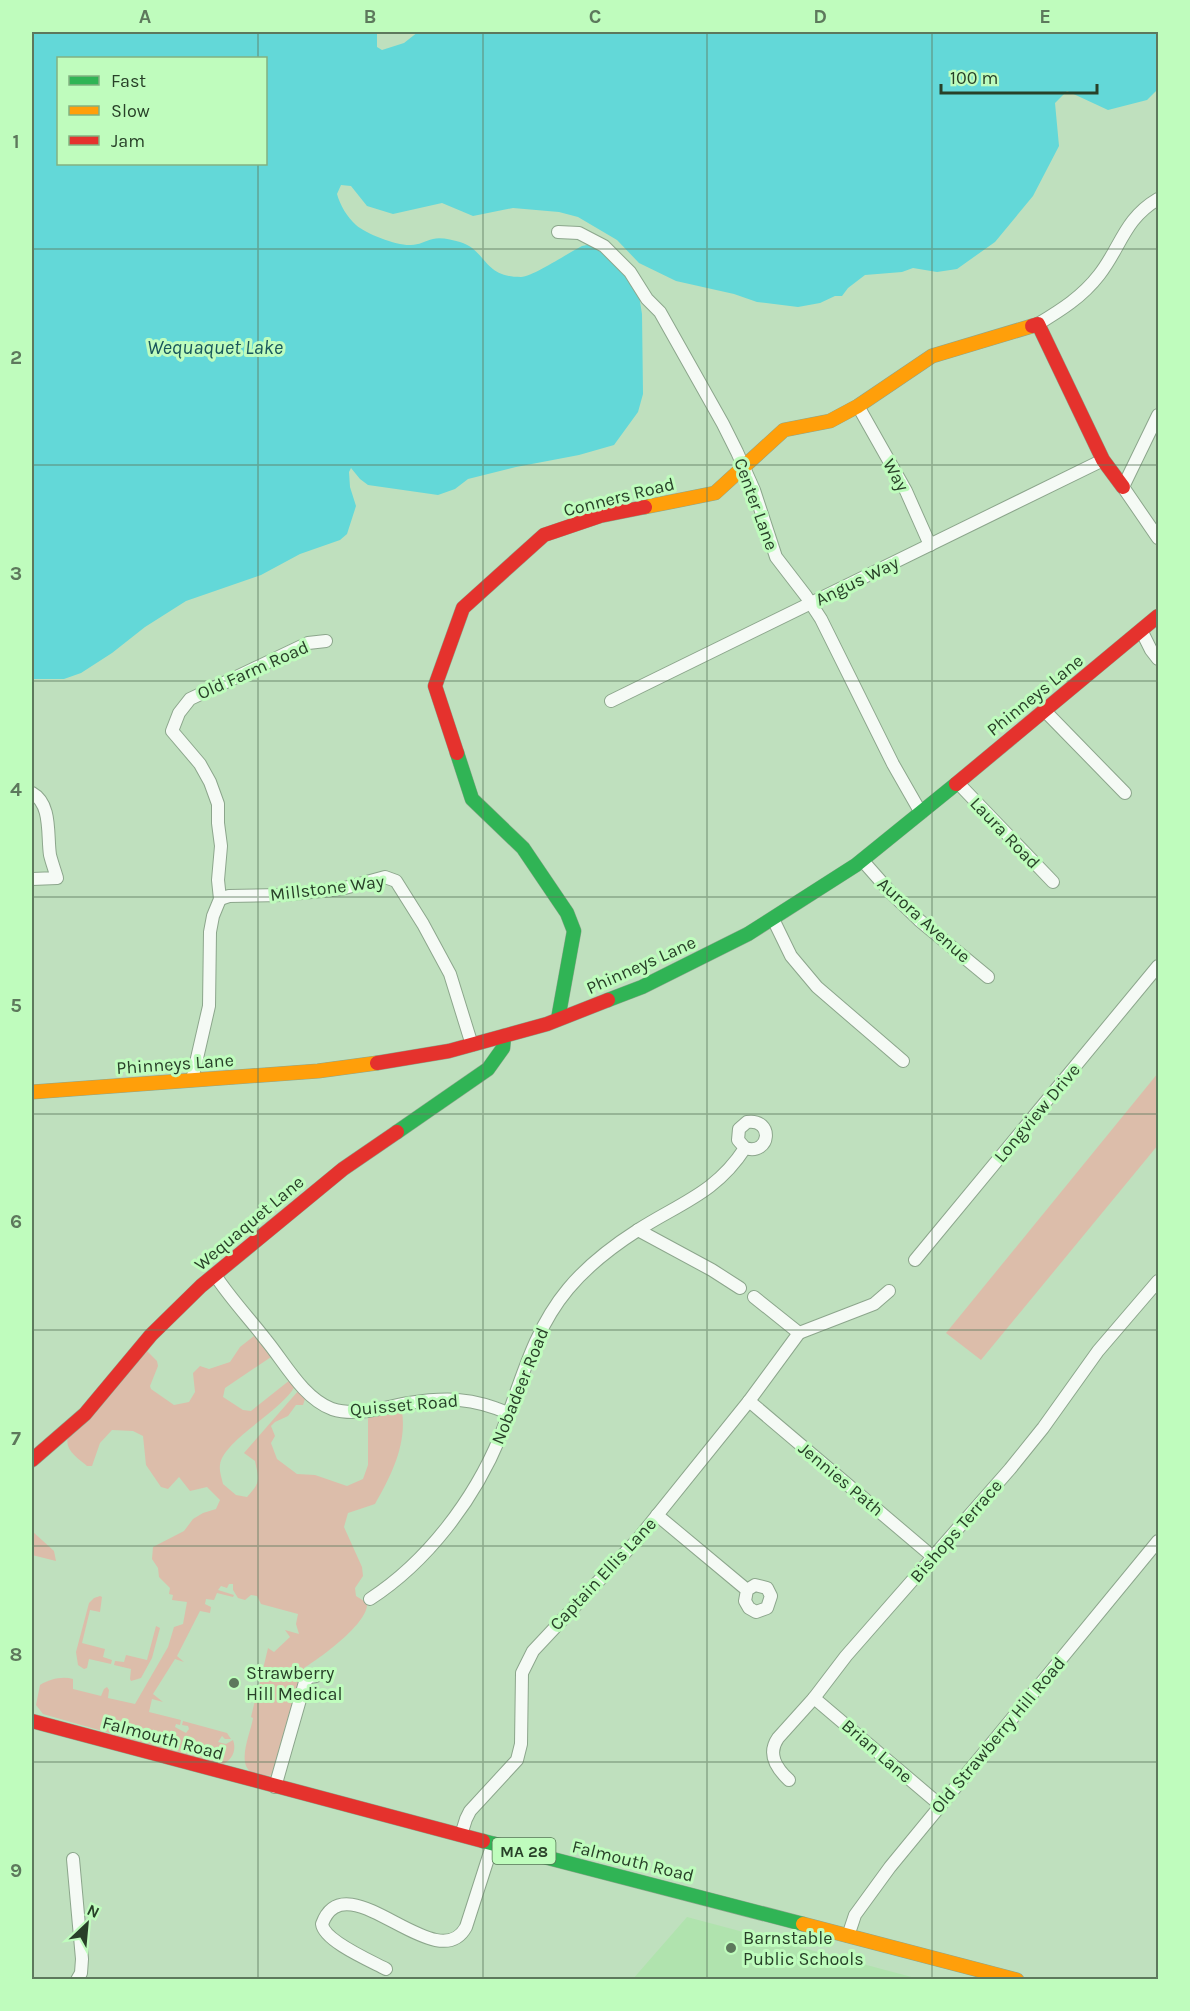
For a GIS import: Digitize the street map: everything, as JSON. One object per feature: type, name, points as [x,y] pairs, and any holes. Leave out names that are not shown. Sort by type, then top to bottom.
[{"type":"main road","name":"Conners Road","points":[[558,1019],[574,931],[567,913],[523,848],[472,799],[435,686],[463,608],[544,535],[600,516],[716,493],[784,430],[830,421],[858,406],[932,356],[1038,324]]},
{"type":"main road","points":[[1038,324],[1103,460],[1123,487]]},
{"type":"main road","name":"Phinneys Lane","points":[[32,1092],[335,1070],[449,1051],[558,1019],[642,987],[701,959],[773,919],[835,880],[958,783],[1158,616]]},
{"type":"main road","name":"Wequaquet Lane","points":[[32,1460],[86,1414],[157,1329],[215,1275],[352,1163],[488,1069],[503,1048],[504,1036]]},
{"type":"main road","name":"Falmouth Road","points":[[32,1721],[275,1787],[1017,1980]]},
{"type":"street","points":[[1038,324],[1082,294],[1101,273],[1125,229],[1158,199]]},
{"type":"street","name":"Center Lane","points":[[558,232],[579,233],[604,246],[630,272],[647,299],[660,312],[723,424],[744,468],[754,490],[776,557],[811,603],[826,628],[892,764],[921,813]]},
{"type":"street","name":"Way","points":[[858,406],[906,491],[930,545]]},
{"type":"street","points":[[1158,415],[1123,487],[1158,538]]},
{"type":"street","name":"Angus Way","points":[[611,701],[1103,460]]},
{"type":"street","points":[[1141,630],[1158,659]]},
{"type":"street","name":"Old Farm Road","points":[[192,1080],[209,1006],[211,924],[220,898],[218,880],[221,846],[218,804],[210,782],[200,764],[172,731],[179,713],[190,699],[308,643],[326,641]]},
{"type":"street","points":[[1044,710],[1125,793]]},
{"type":"street","name":"Laura Road","points":[[958,783],[1053,882]]},
{"type":"street","points":[[32,793],[38,796],[47,816],[51,856],[57,878],[32,879]]},
{"type":"street","name":"Aurora Avenue","points":[[862,860],[919,920],[988,977]]},
{"type":"street","name":"Millstone Way","points":[[220,898],[341,889],[385,877],[396,881],[450,974],[472,1045]]},
{"type":"street","points":[[773,919],[791,956],[817,987],[903,1061]]},
{"type":"street","name":"Longview Drive","points":[[915,1260],[1158,966]]},
{"type":"street","name":"Nobadeer Road","points":[[370,1599],[393,1584],[454,1518],[495,1448],[537,1338],[561,1298],[582,1273],[638,1230],[713,1186],[734,1165],[745,1148]]},
{"type":"street","points":[[638,1230],[712,1270],[740,1288]]},
{"type":"street","name":"Quisset Road","points":[[215,1275],[228,1295],[301,1385],[318,1402],[331,1408],[363,1412],[422,1401],[465,1400],[488,1405],[508,1413]]},
{"type":"street","name":"Bishops Terrace","points":[[789,1779],[774,1761],[772,1755],[774,1744],[814,1698],[846,1656],[1010,1469],[1098,1352],[1158,1281]]},
{"type":"street","points":[[754,1297],[799,1334],[874,1304],[889,1291]]},
{"type":"street","name":"Captain Ellis Lane","points":[[461,1835],[470,1811],[517,1760],[520,1744],[520,1684],[527,1662],[541,1642],[605,1576],[657,1515],[799,1334]]},
{"type":"street","name":"Jennies Path","points":[[748,1401],[933,1557]]},
{"type":"street","points":[[657,1515],[747,1590]]},
{"type":"street","name":"Old Strawberry Hill Road","points":[[848,1936],[855,1915],[890,1867],[1158,1541]]},
{"type":"street","points":[[275,1787],[305,1682],[309,1677],[316,1676]]},
{"type":"street","name":"Brian Lane","points":[[814,1698],[940,1805]]},
{"type":"street","points":[[386,1969],[357,1954],[325,1932],[322,1924],[330,1911],[338,1905],[350,1905],[386,1917],[433,1940],[453,1941],[466,1927],[493,1843]]},
{"type":"street","points":[[73,1859],[82,1959],[81,1973],[77,1980]]},
{"type":"shaded area","points":[[1158,1073],[1158,1145],[981,1360],[946,1333]]},
{"type":"shaded area","points":[[254,1336],[258,1336],[272,1355],[271,1357],[225,1388],[223,1397],[243,1410],[251,1411],[290,1380],[295,1386],[288,1396],[231,1446],[224,1455],[220,1465],[223,1484],[236,1495],[247,1497],[255,1488],[258,1480],[255,1461],[244,1453],[299,1390],[306,1396],[303,1405],[296,1405],[288,1416],[271,1426],[275,1436],[271,1443],[277,1459],[297,1474],[315,1475],[347,1486],[363,1479],[368,1465],[368,1419],[370,1415],[402,1411],[403,1424],[396,1460],[375,1504],[348,1513],[344,1527],[362,1567],[363,1576],[355,1588],[356,1596],[367,1603],[366,1611],[352,1630],[304,1668],[307,1676],[274,1775],[267,1776],[255,1774],[246,1764],[245,1749],[253,1718],[251,1717],[256,1696],[259,1696],[262,1687],[259,1686],[268,1648],[274,1652],[290,1637],[285,1630],[299,1634],[296,1624],[298,1614],[261,1604],[257,1596],[251,1595],[245,1600],[238,1598],[233,1590],[233,1584],[229,1584],[227,1588],[221,1586],[218,1590],[234,1595],[233,1597],[217,1593],[214,1600],[206,1599],[205,1604],[211,1607],[210,1613],[200,1611],[177,1656],[184,1662],[175,1659],[153,1694],[163,1702],[152,1699],[149,1712],[181,1720],[180,1725],[176,1724],[175,1727],[186,1733],[189,1729],[188,1726],[182,1725],[183,1721],[227,1733],[231,1739],[225,1739],[222,1736],[218,1742],[226,1744],[233,1740],[234,1751],[225,1763],[221,1765],[43,1714],[36,1705],[40,1685],[65,1678],[73,1679],[73,1689],[101,1696],[107,1687],[108,1698],[135,1704],[168,1647],[174,1627],[183,1624],[187,1602],[172,1600],[173,1595],[169,1594],[170,1588],[159,1577],[158,1568],[152,1559],[153,1547],[184,1531],[193,1519],[216,1509],[220,1500],[207,1487],[190,1491],[179,1477],[168,1489],[161,1487],[146,1465],[143,1436],[133,1431],[112,1430],[100,1443],[92,1466],[87,1466],[70,1450],[68,1437],[145,1349],[157,1361],[158,1366],[150,1386],[151,1389],[174,1405],[189,1402],[195,1392],[193,1373],[200,1366],[209,1369],[230,1362],[240,1347]]},
{"type":"shaded area","points":[[32,1531],[54,1551],[56,1561],[32,1555]]},
{"type":"shaded area","points":[[102,1597],[100,1612],[90,1610],[82,1643],[105,1649],[103,1657],[112,1660],[111,1664],[89,1659],[87,1668],[84,1669],[78,1665],[76,1652],[89,1603]]},
{"type":"shaded area","points":[[156,1626],[160,1628],[152,1658],[141,1678],[131,1681],[131,1669],[114,1665],[115,1661],[124,1662],[126,1655],[147,1660]]},
{"type":"shaded area","name":"Barnstable Public Schools","points":[[687,1917],[919,1979],[632,1980]]},
{"type":"water","name":"Wequaquet Lake","points":[[32,32],[377,32],[377,47],[382,50],[404,43],[418,32],[1158,32],[1158,89],[1147,100],[1108,110],[1067,91],[1055,103],[1059,146],[1033,196],[995,242],[957,269],[937,272],[913,268],[902,272],[865,275],[848,288],[842,296],[835,296],[820,303],[798,307],[757,302],[734,294],[676,281],[639,263],[617,240],[578,217],[559,212],[513,208],[473,216],[442,203],[393,214],[367,206],[351,186],[341,185],[337,194],[347,215],[353,222],[374,236],[405,245],[436,238],[460,242],[476,251],[499,273],[508,276],[527,276],[582,246],[592,244],[607,254],[638,289],[642,314],[643,394],[638,412],[614,445],[579,455],[468,479],[455,489],[438,495],[368,485],[351,468],[350,487],[356,506],[347,534],[340,540],[300,554],[261,575],[186,601],[81,673],[64,679],[32,679]]},
{"type":"traffic: fast","points":[[457,753],[472,799],[523,848],[567,913],[574,931],[558,1019]]},
{"type":"traffic: fast","points":[[608,1000],[642,987],[748,934],[856,865],[956,784]]},
{"type":"traffic: fast","points":[[397,1132],[488,1069],[503,1048],[504,1036]]},
{"type":"traffic: fast","points":[[483,1841],[803,1924]]},
{"type":"traffic: slow","points":[[645,507],[715,493],[784,430],[830,421],[858,406],[932,356],[1032,326]]},
{"type":"traffic: slow","points":[[32,1092],[318,1071],[377,1063]]},
{"type":"traffic: slow","points":[[803,1924],[1017,1980]]},
{"type":"traffic: jam","points":[[1032,326],[1038,324],[1103,460],[1123,487]]},
{"type":"traffic: jam","points":[[457,753],[435,686],[463,608],[544,535],[600,516],[645,507]]},
{"type":"traffic: jam","points":[[956,784],[1158,616]]},
{"type":"traffic: jam","points":[[377,1063],[449,1051],[547,1024],[608,1000]]},
{"type":"traffic: jam","points":[[32,1460],[85,1414],[151,1335],[201,1286],[343,1169],[397,1132]]},
{"type":"traffic: jam","points":[[32,1721],[483,1841]]},
{"type":"place","name":"Strawberry Hill Medical","points":[[234,1683]]},
{"type":"place","name":"Barnstable Public Schools","points":[[731,1948]]}]
